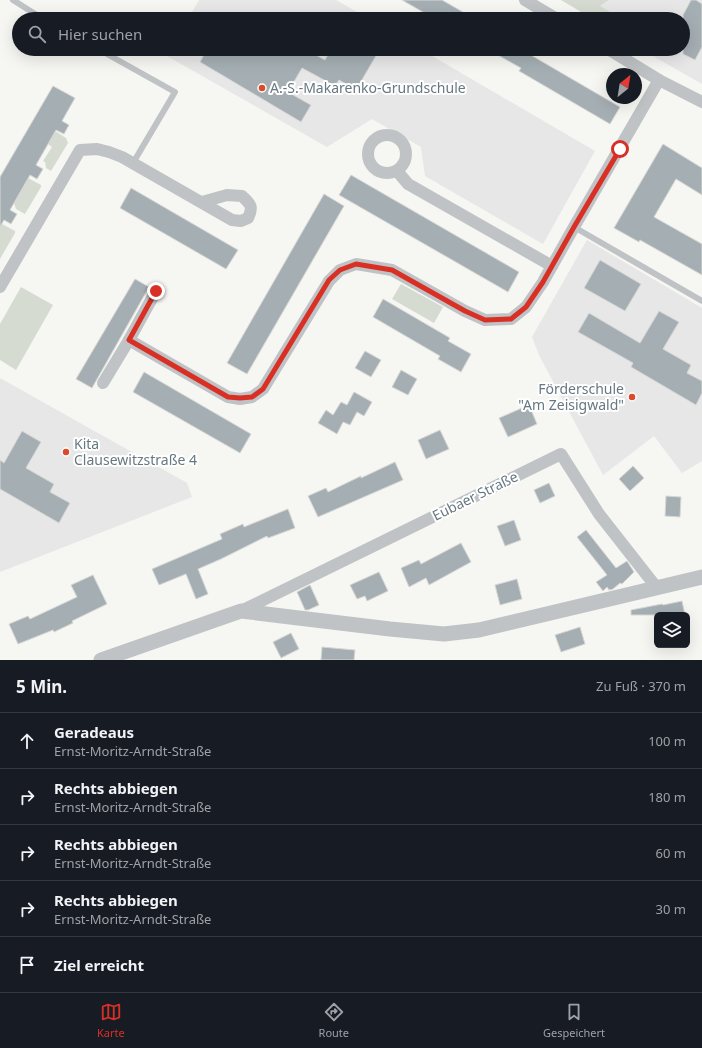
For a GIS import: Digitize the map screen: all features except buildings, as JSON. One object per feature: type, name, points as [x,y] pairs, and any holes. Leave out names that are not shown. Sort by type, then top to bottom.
[{"type":"street","points":[[525,0],[545,12]]},
{"type":"street","points":[[620,56],[659,80],[702,102]]},
{"type":"street","points":[[129,340],[228,397],[246,398],[252,397],[263,389],[329,280],[340,270],[356,264],[392,270],[465,311],[485,320],[511,319],[526,307],[543,282],[659,80]]},
{"type":"street","points":[[0,287],[80,150],[97,149],[122,157],[202,202]]},
{"type":"street","points":[[397,171],[408,184],[552,266]]},
{"type":"street","points":[[104,383],[156,291]]},
{"type":"street","name":"Eubaer Straße","points":[[101,660],[241,611],[561,454],[599,514],[656,588]]},
{"type":"street","name":"Eubaer Straße","points":[[241,611],[444,634],[479,630],[702,577]]},
{"type":"lane","points":[[13,0],[32,12]]},
{"type":"lane","points":[[111,56],[175,92],[134,163]]},
{"type":"lane","points":[[574,227],[702,301]]},
{"type":"shaded area","points":[[199,0],[336,0],[357,12],[192,12]]},
{"type":"shaded area","points":[[561,0],[609,0],[600,6],[610,12],[581,12]]},
{"type":"shaded area","points":[[609,0],[702,0],[702,84],[654,56],[690,56],[690,12],[596,12],[600,6]]},
{"type":"shaded area","points":[[167,56],[432,56],[595,151],[543,244],[425,176],[421,147],[372,119],[327,147]]},
{"type":"shaded area","points":[[55,131],[66,138],[68,143],[51,171],[46,168],[45,162],[43,161],[52,147],[48,144]]},
{"type":"shaded area","points":[[28,178],[41,185],[41,187],[25,214],[16,209],[14,203]]},
{"type":"shaded area","points":[[2,224],[15,231],[15,233],[0,259],[0,227]]},
{"type":"shaded area","name":"Förderschule \"Am Zeisigwald\"","points":[[587,240],[702,308],[702,461],[682,473],[654,436],[603,475],[540,357],[532,337]]},
{"type":"shaded area","points":[[401,284],[443,307],[434,323],[392,299]]},
{"type":"shaded area","points":[[21,287],[53,305],[16,370],[0,360],[0,324]]},
{"type":"shaded area","name":"Kita Clausewitzstraße 4","points":[[0,378],[187,483],[192,497],[0,572]]},
{"type":"place","name":"A.-S.-Makarenko-Grundschule","points":[[262,88]]},
{"type":"place","name":"Förderschule \"Am Zeisigwald\"","points":[[632,397]]},
{"type":"place","name":"Kita Clausewitzstraße 4","points":[[66,452]]},
{"type":"route","points":[[156,291],[129,340],[228,397],[240,398],[252,397],[263,389],[329,280],[340,270],[356,264],[392,270],[465,311],[485,320],[511,319],[526,307],[543,282],[620,149]]}]
